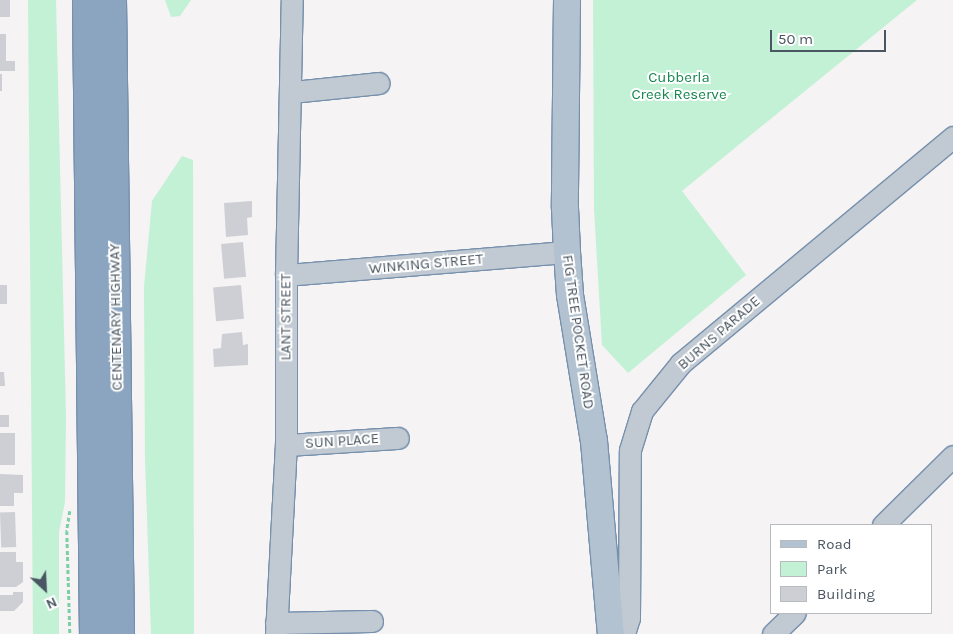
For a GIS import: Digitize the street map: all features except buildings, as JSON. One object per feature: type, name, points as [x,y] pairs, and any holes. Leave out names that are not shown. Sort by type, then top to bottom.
[{"type":"highway","name":"CENTENARY HIGHWAY","points":[[87,0],[94,634]]},
{"type":"highway","name":"CENTENARY HIGHWAY","points":[[112,0],[120,634]]},
{"type":"highway","points":[[113,71],[119,0]]},
{"type":"main road","name":"FIG TREE POCKET ROAD","points":[[567,0],[564,208],[570,296],[594,441],[611,634]]},
{"type":"street","name":"LANT STREET","points":[[276,629],[286,445],[286,275],[292,92],[292,0]]},
{"type":"street","points":[[292,92],[379,83]]},
{"type":"street","name":"BURNS PARADE","points":[[624,634],[629,618],[630,450],[642,411],[681,363],[953,137]]},
{"type":"street","name":"WINKING STREET","points":[[286,275],[567,252]]},
{"type":"street","name":"SUN PLACE","points":[[286,445],[398,438]]},
{"type":"street","points":[[884,524],[953,456]]},
{"type":"street","points":[[773,634],[793,614]]},
{"type":"street","points":[[276,629],[372,621]]},
{"type":"green space","points":[[28,0],[56,0],[66,416],[65,502],[59,532],[59,634],[33,634]]},
{"type":"green space","points":[[165,0],[191,0],[180,16],[171,17]]},
{"type":"green space","name":"Cubberla Creek Reserve","points":[[593,0],[917,0],[682,191],[746,275],[628,373],[602,345],[594,209]]},
{"type":"green space","points":[[182,156],[193,160],[194,634],[151,634],[145,459],[144,287],[152,201]]}]
